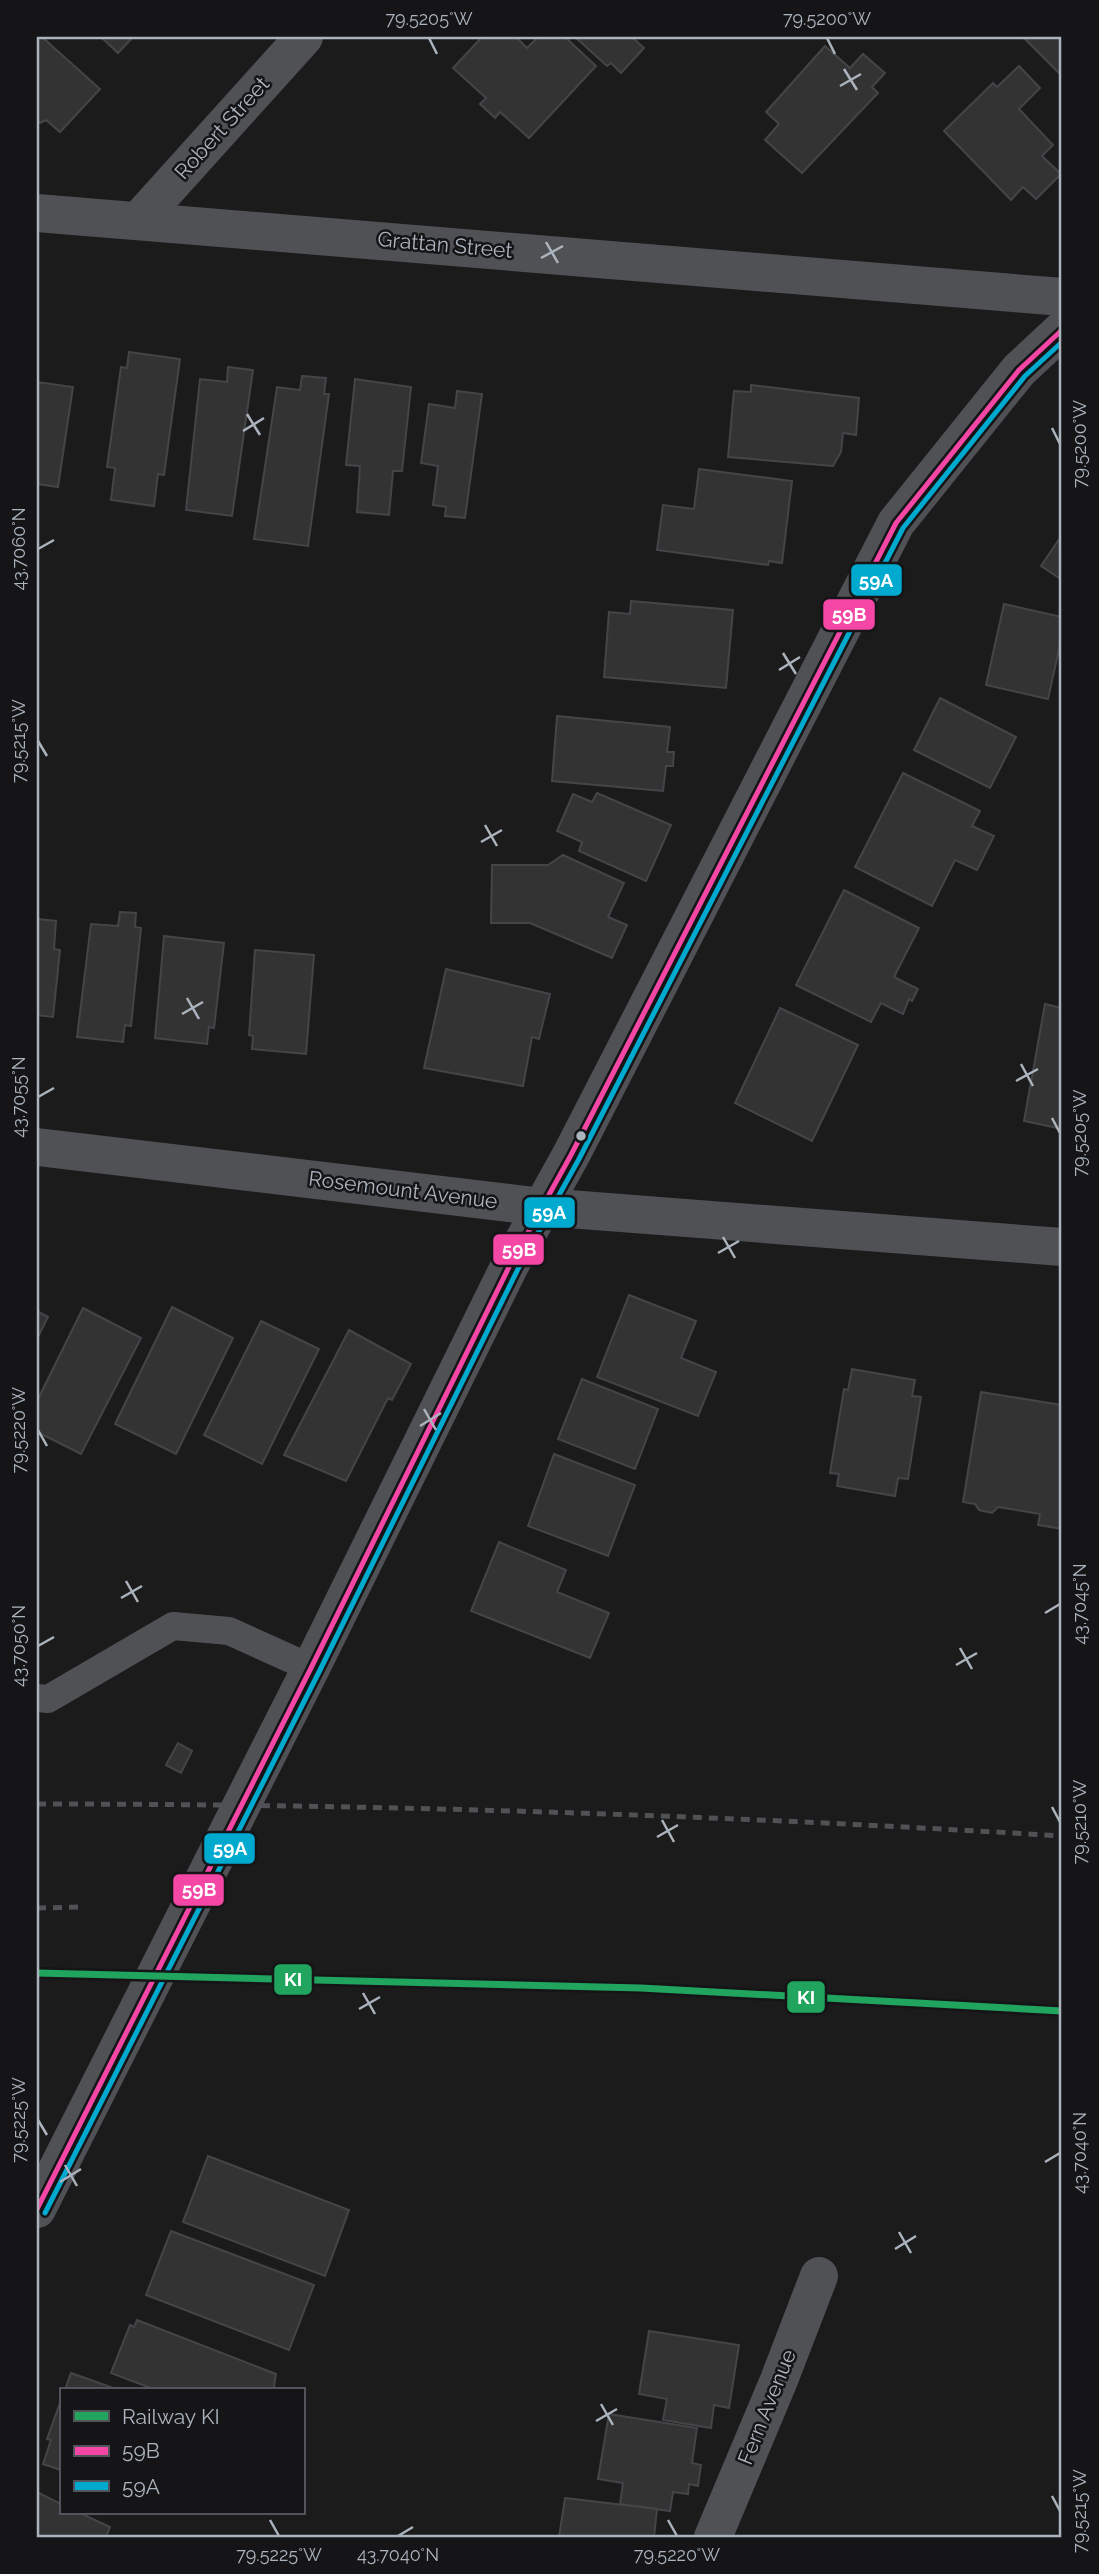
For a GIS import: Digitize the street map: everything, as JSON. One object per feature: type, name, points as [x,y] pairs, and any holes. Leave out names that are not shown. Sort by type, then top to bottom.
[{"type":"street","name":"Robert Street","points":[[139,220],[304,37]]},
{"type":"street","name":"Grattan Street","points":[[37,213],[1062,297]]},
{"type":"street","points":[[37,2209],[311,1668],[510,1265],[543,1207],[896,523],[1019,370],[1062,330]]},
{"type":"street","name":"Rosemount Avenue","points":[[37,1147],[543,1207],[1062,1247]]},
{"type":"street","name":"Fern Avenue","points":[[713,2537],[819,2276]]},
{"type":"lane","points":[[37,1699],[48,1699],[173,1626],[229,1631],[311,1668]]},
{"type":"building","points":[[37,37],[42,37],[100,89],[60,132],[46,120],[40,123],[37,120]]},
{"type":"building","points":[[101,37],[133,37],[118,53]]},
{"type":"building","points":[[482,37],[516,37],[527,48],[538,37],[565,37],[596,66],[529,138],[500,112],[495,118],[480,104],[486,98],[453,68]]},
{"type":"building","points":[[575,37],[632,37],[644,48],[621,73],[611,63],[607,66]]},
{"type":"building","points":[[1023,37],[1062,37],[1062,76]]},
{"type":"building","points":[[825,46],[850,68],[863,54],[885,73],[872,87],[878,93],[802,173],[765,140],[779,124],[766,112]]},
{"type":"building","points":[[1019,66],[1040,88],[1019,109],[1053,145],[1042,156],[1061,174],[1036,199],[1023,187],[1011,200],[944,131],[993,83],[997,87]]},
{"type":"building","points":[[129,352],[180,359],[164,475],[158,474],[154,506],[111,500],[115,468],[107,467],[121,367],[127,368]]},
{"type":"building","points":[[228,367],[253,370],[232,516],[186,510],[200,379],[227,382]]},
{"type":"building","points":[[302,376],[326,378],[324,394],[329,394],[308,546],[254,539],[277,387],[300,390]]},
{"type":"building","points":[[355,379],[411,387],[402,471],[393,471],[389,515],[357,512],[360,466],[346,465]]},
{"type":"building","points":[[37,382],[73,387],[58,487],[37,484]]},
{"type":"building","points":[[751,385],[859,398],[856,435],[843,433],[841,452],[833,466],[728,457],[734,391],[751,392]]},
{"type":"building","points":[[457,391],[482,394],[465,518],[445,516],[446,507],[433,505],[438,466],[421,463],[429,404],[455,408]]},
{"type":"building","points":[[699,469],[792,481],[782,563],[769,561],[768,565],[657,550],[663,505],[694,509]]},
{"type":"building","points":[[1062,535],[1062,580],[1041,566]]},
{"type":"building","points":[[631,601],[733,610],[726,688],[604,677],[609,612],[630,614]]},
{"type":"building","points":[[1004,604],[1062,617],[1062,636],[1048,699],[986,685]]},
{"type":"building","points":[[940,698],[1016,737],[990,788],[914,750]]},
{"type":"building","points":[[557,716],[670,727],[667,752],[674,752],[673,766],[666,766],[663,791],[552,781]]},
{"type":"building","points":[[903,773],[980,811],[972,826],[994,836],[977,870],[955,860],[932,906],[855,867]]},
{"type":"building","points":[[597,793],[671,825],[646,881],[579,851],[582,842],[557,831],[573,794],[592,802]]},
{"type":"building","points":[[563,855],[624,883],[608,917],[627,925],[612,958],[530,923],[491,923],[492,865],[548,865]]},
{"type":"building","points":[[844,890],[919,928],[894,977],[918,989],[912,1001],[909,999],[903,1014],[881,1003],[871,1022],[796,985]]},
{"type":"building","points":[[120,912],[136,913],[135,927],[141,928],[131,1026],[125,1025],[123,1042],[77,1037],[91,924],[118,926]]},
{"type":"building","points":[[37,919],[56,921],[54,949],[60,950],[53,1017],[37,1015]]},
{"type":"building","points":[[164,936],[224,943],[214,1028],[209,1027],[207,1044],[155,1038]]},
{"type":"building","points":[[255,950],[314,955],[306,1054],[252,1049],[253,1036],[249,1035]]},
{"type":"building","points":[[446,969],[550,994],[539,1039],[532,1037],[523,1086],[424,1068]]},
{"type":"building","points":[[1045,1004],[1062,1008],[1062,1129],[1024,1121]]},
{"type":"building","points":[[780,1008],[858,1045],[812,1141],[735,1103]]},
{"type":"building","points":[[629,1295],[696,1321],[681,1358],[716,1372],[698,1416],[597,1377]]},
{"type":"building","points":[[172,1307],[233,1338],[176,1454],[115,1424]]},
{"type":"building","points":[[83,1308],[141,1338],[81,1454],[37,1432],[37,1401]]},
{"type":"building","points":[[37,1311],[48,1317],[37,1339]]},
{"type":"building","points":[[261,1321],[319,1349],[262,1464],[204,1435]]},
{"type":"building","points":[[349,1330],[411,1364],[392,1400],[388,1398],[346,1481],[284,1455]]},
{"type":"building","points":[[852,1369],[915,1380],[912,1396],[921,1397],[908,1479],[898,1478],[895,1496],[837,1486],[839,1474],[830,1473],[844,1389],[848,1390]]},
{"type":"building","points":[[582,1379],[658,1409],[635,1469],[558,1439]]},
{"type":"building","points":[[981,1392],[1062,1405],[1062,1529],[1038,1525],[1040,1514],[998,1507],[992,1513],[979,1510],[975,1504],[963,1502]]},
{"type":"building","points":[[554,1454],[635,1485],[608,1556],[528,1526]]},
{"type":"building","points":[[499,1542],[566,1570],[557,1592],[609,1613],[590,1658],[471,1611]]},
{"type":"building","points":[[178,1743],[192,1751],[181,1773],[166,1765]]},
{"type":"building","points":[[208,2156],[349,2210],[325,2276],[183,2222]]},
{"type":"building","points":[[171,2231],[314,2285],[289,2350],[146,2295]]},
{"type":"building","points":[[137,2320],[276,2374],[276,2388],[151,2388],[111,2373],[130,2325],[134,2327]]},
{"type":"building","points":[[649,2331],[739,2345],[729,2408],[714,2405],[711,2428],[663,2420],[667,2399],[639,2394]]},
{"type":"building","points":[[71,2373],[113,2388],[66,2388]]},
{"type":"building","points":[[60,2403],[60,2470],[43,2464],[51,2440],[47,2439]]},
{"type":"building","points":[[609,2414],[697,2428],[692,2463],[701,2465],[698,2486],[689,2484],[688,2494],[673,2492],[670,2511],[620,2504],[623,2483],[598,2479]]},
{"type":"building","points":[[37,2492],[60,2504],[60,2514],[82,2514],[110,2527],[106,2537],[37,2537]]},
{"type":"building","points":[[565,2498],[657,2509],[654,2537],[559,2537]]},
{"type":"railway","points":[[37,1804],[550,1812],[1062,1836]]},
{"type":"railway","points":[[37,1908],[81,1907]]},
{"type":"rail line","name":"KI","points":[[37,1973],[641,1988],[1062,2011]]},
{"type":"transit line","name":"59B","points":[[37,2209],[311,1668],[510,1265],[571,1155],[896,523],[1019,370],[1062,330]]},
{"type":"transit line","name":"59A","points":[[45,2213],[319,1672],[518,1269],[579,1159],[903,528],[1025,376],[1062,342]]}]
